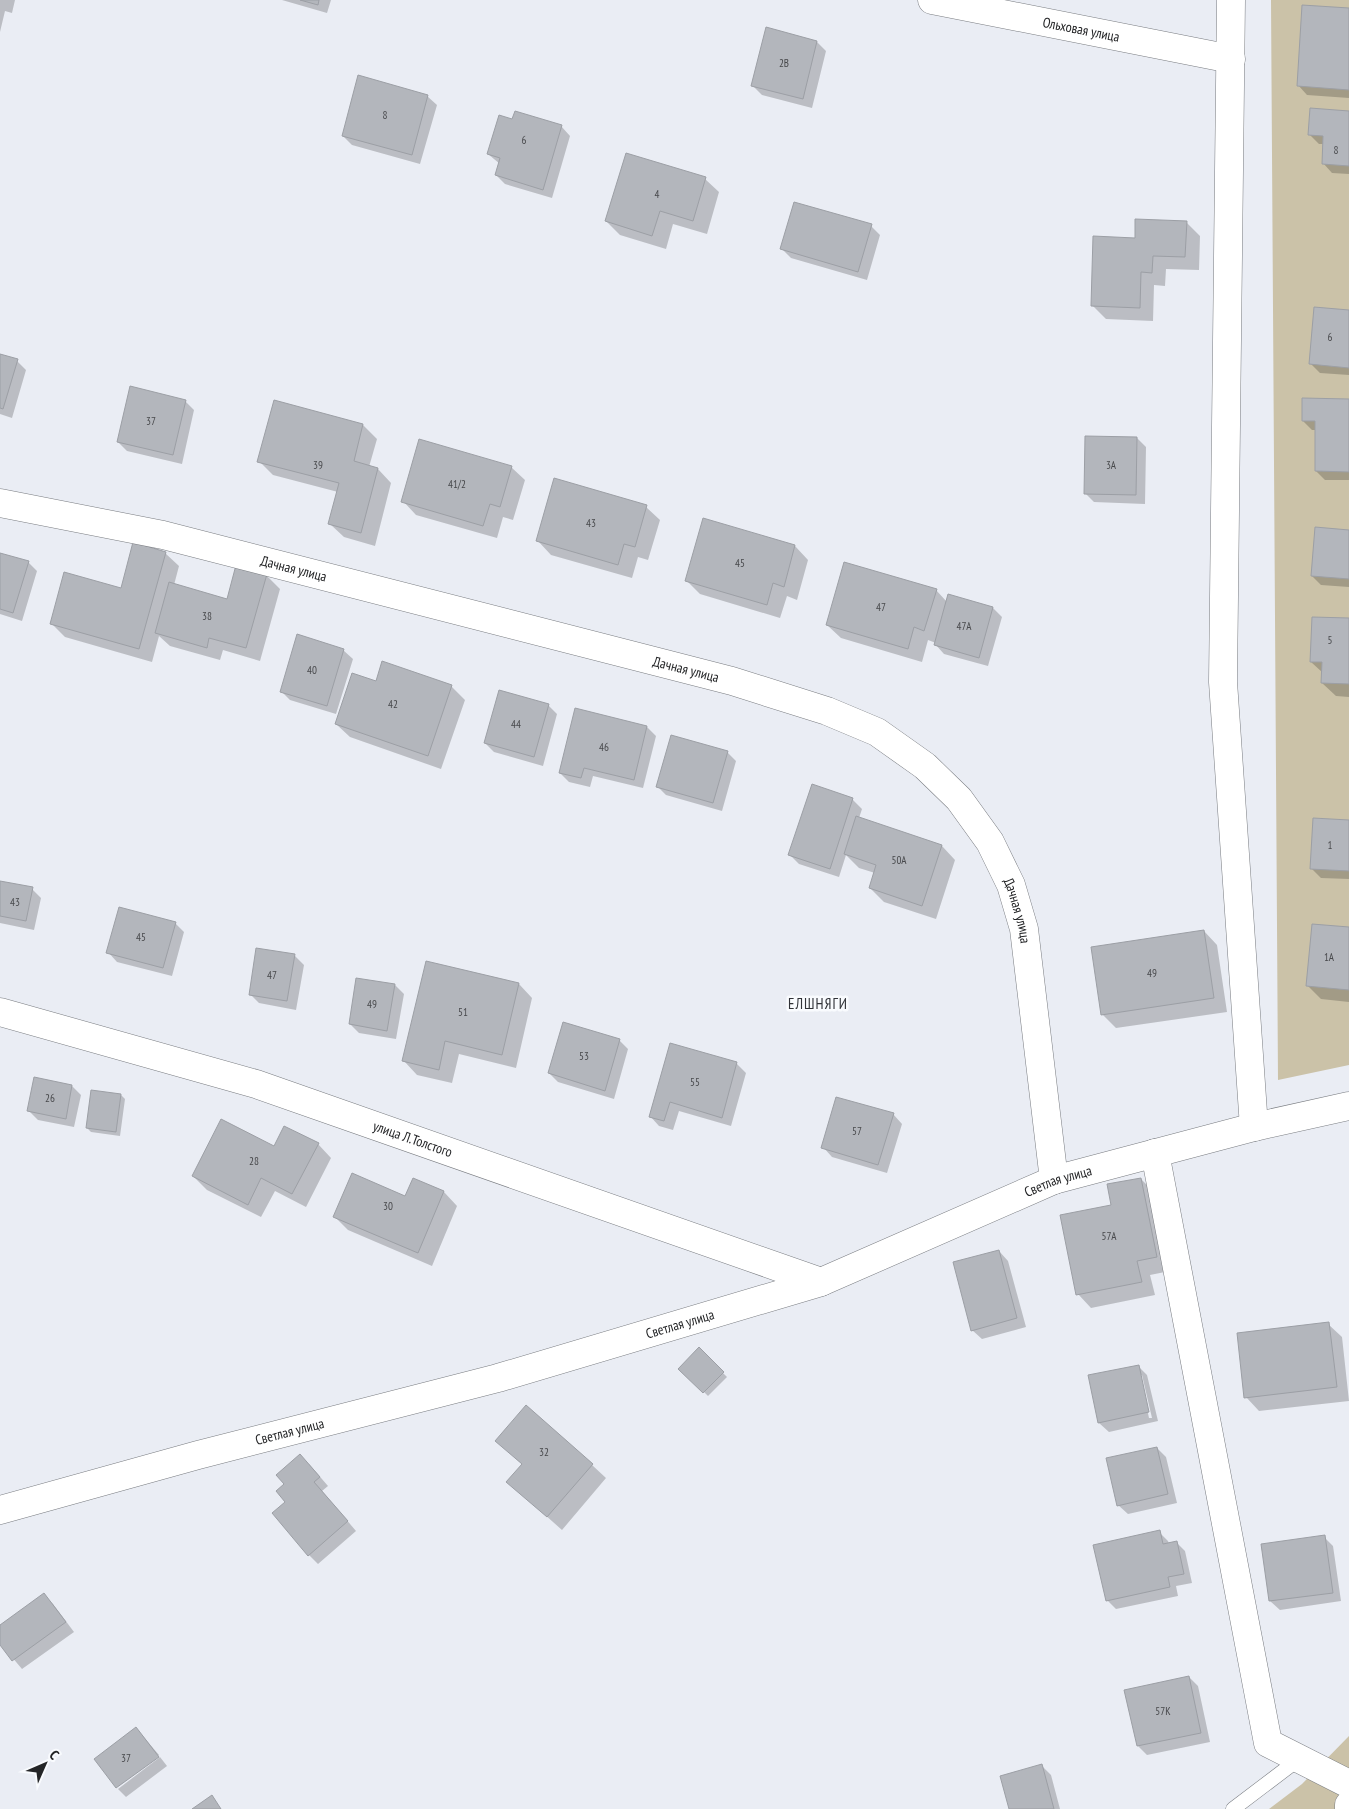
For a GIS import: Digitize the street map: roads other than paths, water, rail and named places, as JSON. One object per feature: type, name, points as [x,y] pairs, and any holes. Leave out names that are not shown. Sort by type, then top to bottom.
[{"type":"street","name":"Ольховая улица","points":[[932,0],[1231,59]]},
{"type":"street","points":[[1231,0],[1223,682],[1254,1127]]},
{"type":"street","name":"Дачная улица","points":[[0,504],[163,534],[732,681],[827,711],[877,732],[925,766],[959,799],[990,842],[1011,885],[1024,929],[1054,1180]]},
{"type":"street","name":"улица Л.Толстого","points":[[0,1012],[256,1084],[821,1282]]},
{"type":"street","name":"Светлая улица","points":[[0,1510],[198,1455],[498,1378],[821,1282],[1054,1180],[1254,1127],[1349,1106]]},
{"type":"street","points":[[1155,1153],[1268,1743],[1349,1784]]},
{"type":"lane","points":[[1233,1809],[1299,1759]]},
{"type":"district","name":"ЕЛШНЯГИ","points":[[818,1004]]}]
